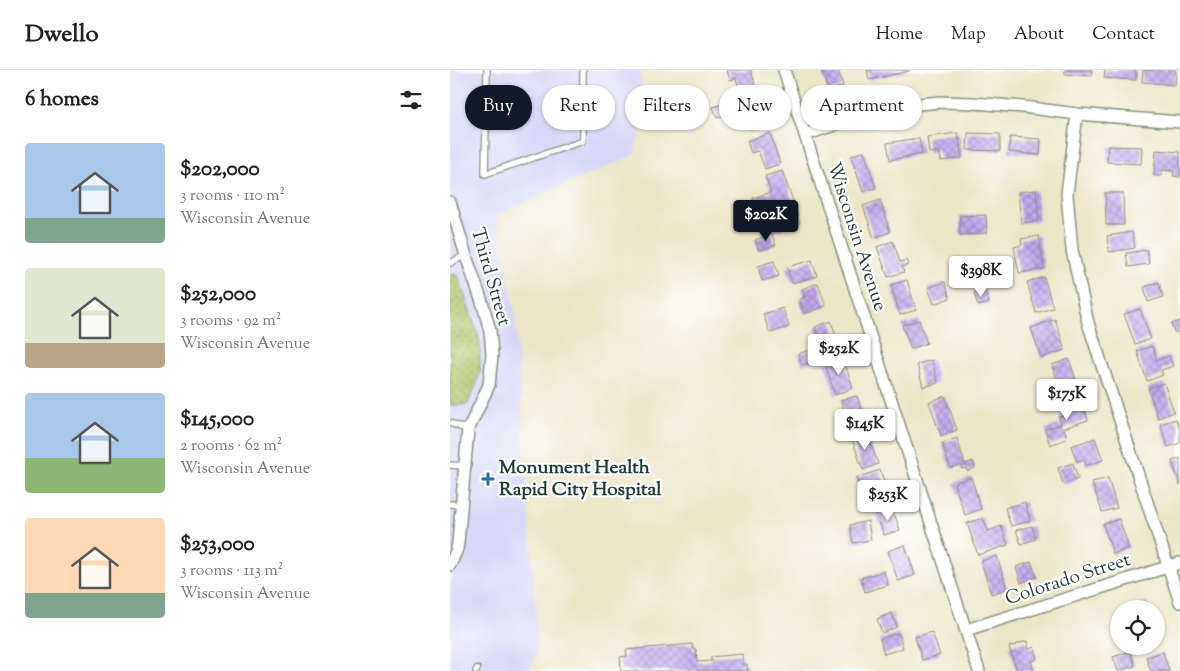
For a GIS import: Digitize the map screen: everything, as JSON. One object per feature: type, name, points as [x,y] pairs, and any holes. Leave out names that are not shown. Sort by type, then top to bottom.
[{"type":"street","name":"Wisconsin Avenue","points":[[784,70],[979,671]]},
{"type":"street","points":[[805,135],[857,117],[919,104],[940,102],[974,103],[1180,122]]},
{"type":"street","points":[[1077,114],[1067,194],[1072,250],[1088,323],[1180,602]]},
{"type":"street","name":"Third Street","points":[[450,202],[454,227],[483,305],[490,331],[492,355],[489,385],[468,430],[462,505],[454,543],[457,549],[450,565]]},
{"type":"street","name":"Colorado Street","points":[[966,630],[1180,563]]},
{"type":"lane","points":[[487,70],[485,174],[582,141],[583,70]]},
{"type":"lane","points":[[450,263],[466,255]]},
{"type":"lane","points":[[450,423],[468,430]]},
{"type":"lane","points":[[450,465],[465,466]]},
{"type":"lane","points":[[450,504],[462,505]]},
{"type":"shaded area","name":"Monument Health Rapid City Hospital","points":[[450,70],[640,70],[642,85],[625,85],[625,130],[641,130],[634,155],[496,215],[515,312],[538,646],[531,671],[450,671]]},
{"type":"green space","points":[[450,275],[458,276],[480,341],[480,372],[467,405],[450,405]]},
{"type":"building","points":[[727,70],[751,70],[755,84],[738,85],[736,78],[730,80]]},
{"type":"building","points":[[821,70],[838,70],[843,85],[826,85]]},
{"type":"building","points":[[867,70],[909,70],[909,71],[869,80]]},
{"type":"building","points":[[1065,70],[1092,70],[1091,76],[1065,74]]},
{"type":"building","points":[[1105,70],[1136,70],[1136,80],[1104,78]]},
{"type":"building","points":[[1143,70],[1176,70],[1175,85],[1142,82]]},
{"type":"building","points":[[719,105],[719,117],[717,118],[713,107]]},
{"type":"building","points":[[770,133],[780,164],[765,169],[758,151],[751,153],[747,141]]},
{"type":"building","points":[[958,133],[962,158],[941,161],[939,151],[929,153],[927,137]]},
{"type":"building","points":[[968,133],[1000,134],[1000,151],[967,150]]},
{"type":"building","points":[[1010,137],[1041,139],[1040,155],[1009,152]]},
{"type":"building","points":[[919,138],[922,154],[890,160],[887,143]]},
{"type":"building","points":[[1108,146],[1142,147],[1141,164],[1107,162]]},
{"type":"building","points":[[1156,150],[1180,152],[1180,177],[1173,176],[1174,171],[1162,170],[1162,176],[1154,176]]},
{"type":"building","points":[[864,151],[876,188],[863,192],[851,156]]},
{"type":"building","points":[[782,171],[793,201],[759,213],[753,198],[771,192],[765,176]]},
{"type":"building","points":[[1036,190],[1039,221],[1021,223],[1018,192]]},
{"type":"building","points":[[1105,193],[1123,193],[1124,225],[1106,225]]},
{"type":"building","points":[[880,200],[890,232],[874,238],[863,206]]},
{"type":"building","points":[[795,207],[800,223],[772,232],[771,229],[762,232],[757,219]]},
{"type":"building","points":[[986,215],[987,233],[960,235],[960,216]]},
{"type":"building","points":[[1132,232],[1135,248],[1109,252],[1107,236]]},
{"type":"building","points":[[772,234],[776,245],[759,251],[755,240]]},
{"type":"building","points":[[1039,236],[1044,269],[1019,273],[1014,247],[1022,245],[1021,239]]},
{"type":"building","points":[[893,241],[900,262],[906,260],[908,265],[902,267],[904,272],[888,277],[877,247]]},
{"type":"building","points":[[1147,250],[1149,264],[1128,267],[1126,253]]},
{"type":"building","points":[[812,260],[817,276],[792,283],[787,267]]},
{"type":"building","points":[[774,261],[779,276],[762,281],[758,266]]},
{"type":"building","points":[[1044,277],[1053,308],[1036,313],[1027,282]]},
{"type":"building","points":[[907,280],[916,310],[900,315],[891,285]]},
{"type":"building","points":[[945,282],[950,298],[934,304],[928,288]]},
{"type":"building","points":[[1159,282],[1163,297],[1148,302],[1144,287]]},
{"type":"building","points":[[818,283],[826,306],[804,314],[799,299],[805,297],[802,289]]},
{"type":"building","points":[[985,290],[989,303],[978,306],[974,293]]},
{"type":"building","points":[[783,308],[789,327],[770,333],[763,314]]},
{"type":"building","points":[[1140,309],[1151,339],[1135,344],[1124,314]]},
{"type":"building","points":[[1055,319],[1065,350],[1041,358],[1031,328]]},
{"type":"building","points":[[919,320],[927,343],[911,349],[902,325]]},
{"type":"building","points":[[831,321],[841,352],[825,357],[815,327]]},
{"type":"building","points":[[1180,321],[1180,331],[1175,333],[1171,324]]},
{"type":"building","points":[[1152,346],[1157,360],[1169,356],[1173,366],[1161,370],[1163,375],[1147,381],[1137,351]]},
{"type":"building","points":[[816,348],[820,359],[802,365],[798,354]]},
{"type":"building","points":[[843,358],[853,388],[835,395],[825,364]]},
{"type":"building","points":[[1069,359],[1079,389],[1062,395],[1052,365]]},
{"type":"building","points":[[932,360],[938,383],[923,387],[917,364]]},
{"type":"building","points":[[1164,383],[1174,412],[1158,418],[1148,388]]},
{"type":"building","points":[[857,396],[865,422],[849,427],[841,400]]},
{"type":"building","points":[[945,396],[957,430],[941,436],[929,402]]},
{"type":"building","points":[[1081,398],[1088,420],[1064,428],[1067,439],[1050,445],[1045,429],[1061,424],[1059,417],[1069,414],[1065,403]]},
{"type":"building","points":[[1176,419],[1180,431],[1180,443],[1168,447],[1160,424]]},
{"type":"building","points":[[867,433],[878,464],[863,470],[852,439]]},
{"type":"building","points":[[957,438],[965,464],[973,461],[975,468],[967,471],[966,468],[962,469],[961,465],[950,468],[942,443]]},
{"type":"building","points":[[1095,438],[1103,460],[1086,466],[1084,459],[1077,462],[1071,446]]},
{"type":"building","points":[[1180,458],[1180,485],[1172,461]]},
{"type":"building","points":[[1073,463],[1078,479],[1063,484],[1058,468]]},
{"type":"building","points":[[880,470],[886,486],[879,488],[882,499],[865,505],[856,478]]},
{"type":"building","points":[[971,477],[981,509],[965,515],[954,483]]},
{"type":"building","points":[[1108,478],[1117,508],[1102,512],[1092,482]]},
{"type":"building","points":[[1025,502],[1030,521],[1011,526],[1005,508]]},
{"type":"building","points":[[892,508],[900,530],[884,535],[876,513]]},
{"type":"building","points":[[983,518],[988,531],[1001,526],[1008,545],[978,555],[967,523]]},
{"type":"building","points":[[1119,519],[1129,548],[1113,554],[1103,524]]},
{"type":"building","points":[[868,521],[871,540],[853,543],[850,525]]},
{"type":"building","points":[[1032,526],[1036,539],[1021,544],[1016,530]]},
{"type":"building","points":[[905,545],[915,575],[898,581],[888,551]]},
{"type":"building","points":[[997,556],[1007,589],[991,594],[981,561]]},
{"type":"building","points":[[1031,562],[1037,577],[1021,583],[1016,567]]},
{"type":"building","points":[[884,571],[888,585],[865,592],[861,578]]},
{"type":"building","points":[[892,613],[897,627],[882,633],[877,619]]},
{"type":"building","points":[[932,632],[940,655],[922,660],[915,637]]},
{"type":"building","points":[[899,633],[903,648],[884,654],[880,639]]},
{"type":"building","points":[[1027,641],[1029,649],[1034,647],[1037,659],[1031,661],[1034,671],[1017,671],[1009,647]]},
{"type":"building","points":[[692,644],[693,649],[696,649],[697,662],[711,661],[711,657],[742,654],[743,665],[747,664],[748,671],[621,671],[620,657],[627,656],[626,650]]},
{"type":"building","points":[[1131,655],[1135,666],[1118,671],[1113,657]]},
{"type":"building","points":[[1164,655],[1169,671],[1151,671],[1146,657]]},
{"type":"place","name":"Monument Health Rapid City Hospital","points":[[488,479]]}]
